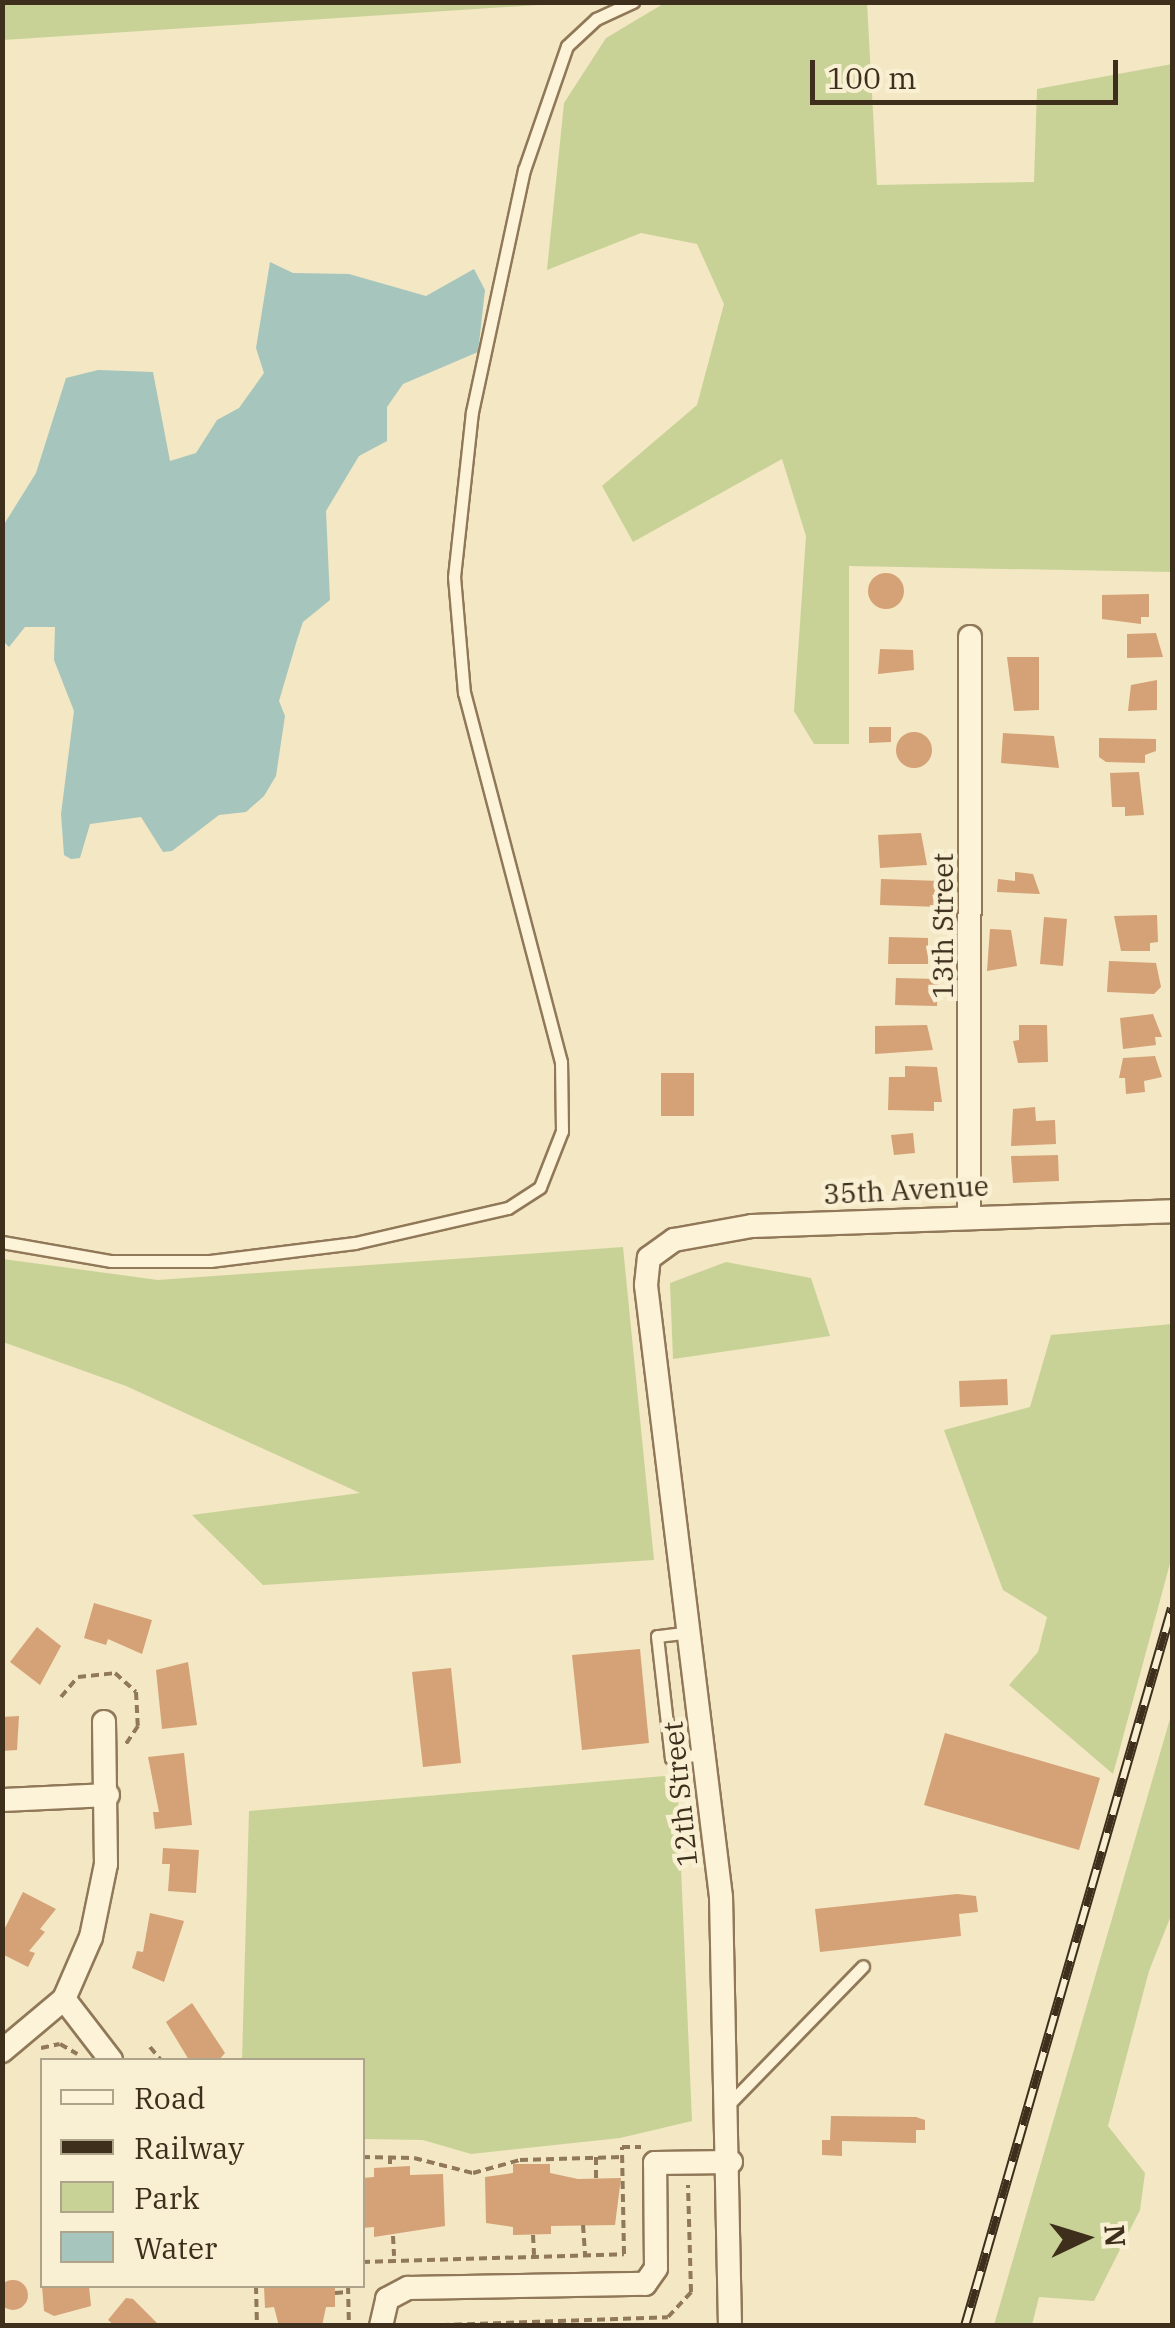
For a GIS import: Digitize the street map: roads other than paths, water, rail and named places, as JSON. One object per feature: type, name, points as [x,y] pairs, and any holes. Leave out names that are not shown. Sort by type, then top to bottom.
[{"type":"street","name":"13th Street","points":[[969,1216],[970,637]]},
{"type":"street","name":"35th Avenue","points":[[649,1258],[674,1240],[752,1226],[1172,1211]]},
{"type":"street","name":"12th Street","points":[[649,1258],[646,1285],[707,1754],[729,2104],[730,2326]]},
{"type":"street","points":[[2,2051],[64,1999],[102,1895],[108,1795],[104,1722]]},
{"type":"street","points":[[2,1800],[108,1795]]},
{"type":"street","points":[[64,1999],[110,2058]]},
{"type":"street","points":[[381,2326],[387,2299],[408,2288],[645,2284],[656,2268],[655,2163],[731,2162]]},
{"type":"lane","points":[[2,1242],[111,1260],[210,1260],[355,1244],[508,1208],[540,1187],[562,1131],[561,1062],[464,693],[454,577],[472,412],[524,170],[567,46],[596,19],[633,2]]},
{"type":"lane","points":[[691,1632],[657,1636],[670,1758],[707,1754]]},
{"type":"lane","points":[[729,2104],[863,1966]]},
{"type":"water","points":[[270,262],[293,273],[349,274],[426,296],[474,269],[485,290],[478,352],[403,384],[387,407],[387,441],[359,456],[326,511],[330,600],[303,622],[279,701],[285,716],[276,776],[264,796],[246,812],[219,815],[172,851],[163,852],[141,817],[90,824],[80,858],[71,859],[64,855],[61,814],[74,711],[54,660],[55,627],[25,627],[9,647],[3,641],[3,526],[36,473],[66,378],[98,370],[153,372],[170,461],[196,453],[217,420],[239,408],[264,373],[256,348]]},
{"type":"railway","points":[[965,2326],[1172,1608]]}]
